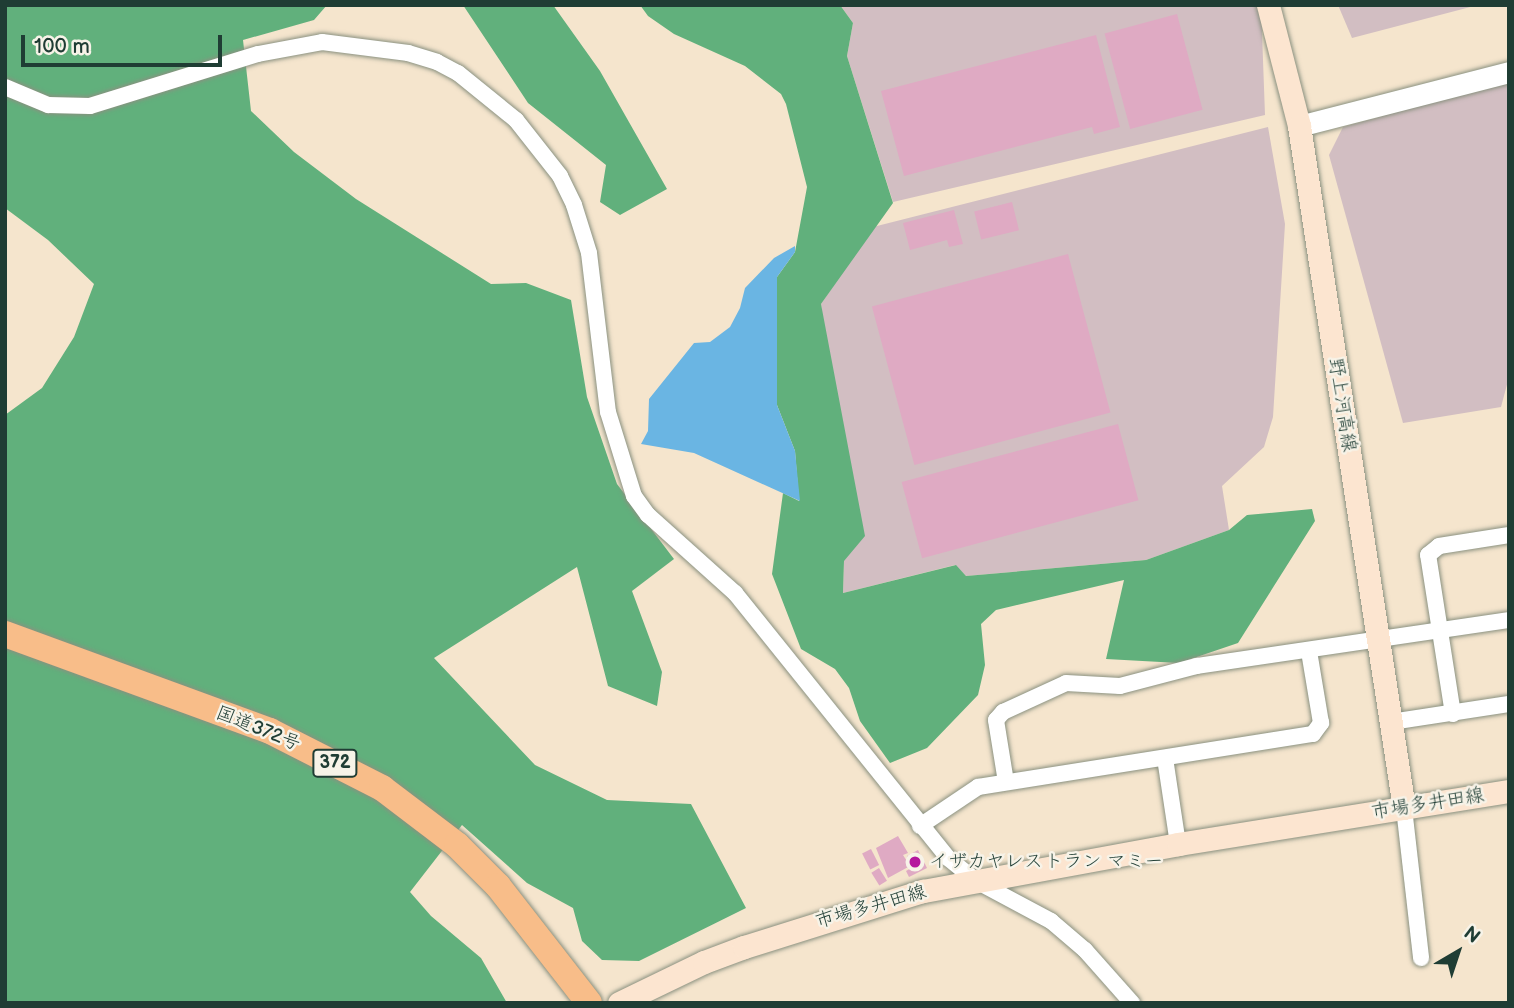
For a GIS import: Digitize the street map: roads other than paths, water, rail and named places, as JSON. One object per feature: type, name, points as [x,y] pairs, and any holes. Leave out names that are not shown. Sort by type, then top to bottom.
[{"type":"highway","name":"国道372号","points":[[5,634],[270,731],[382,788],[457,845],[498,886],[589,1003]]},
{"type":"main road","name":"野上河高線","points":[[1268,5],[1299,126],[1404,808]]},
{"type":"main road","name":"市場多井田線","points":[[619,1003],[704,962],[810,924],[923,891],[1178,844],[1509,791]]},
{"type":"street","points":[[5,87],[48,105],[90,106],[258,54],[322,42],[408,53],[437,62],[468,81],[516,120],[560,176],[574,205],[589,253],[608,412],[634,496],[648,514],[735,593],[948,858],[978,882],[1051,922],[1085,950],[1132,1003]]},
{"type":"street","points":[[1299,126],[1509,72]]},
{"type":"street","points":[[1453,714],[1428,555],[1438,545],[1509,535]]},
{"type":"street","points":[[1006,782],[996,720],[1003,712],[1066,683],[1120,686],[1197,666],[1509,620]]},
{"type":"street","points":[[920,826],[978,787],[1313,734],[1321,723],[1308,651]]},
{"type":"street","points":[[1391,722],[1509,704]]},
{"type":"street","points":[[1165,758],[1178,844]]},
{"type":"street","points":[[1404,808],[1421,958]]},
{"type":"water","points":[[795,246],[795,252],[777,277],[777,405],[795,451],[800,501],[694,453],[641,444],[648,431],[649,399],[694,343],[710,342],[730,327],[740,308],[745,288],[774,258]]},
{"type":"place","name":"イザカヤレストラン マミー","points":[[915,862]]}]
